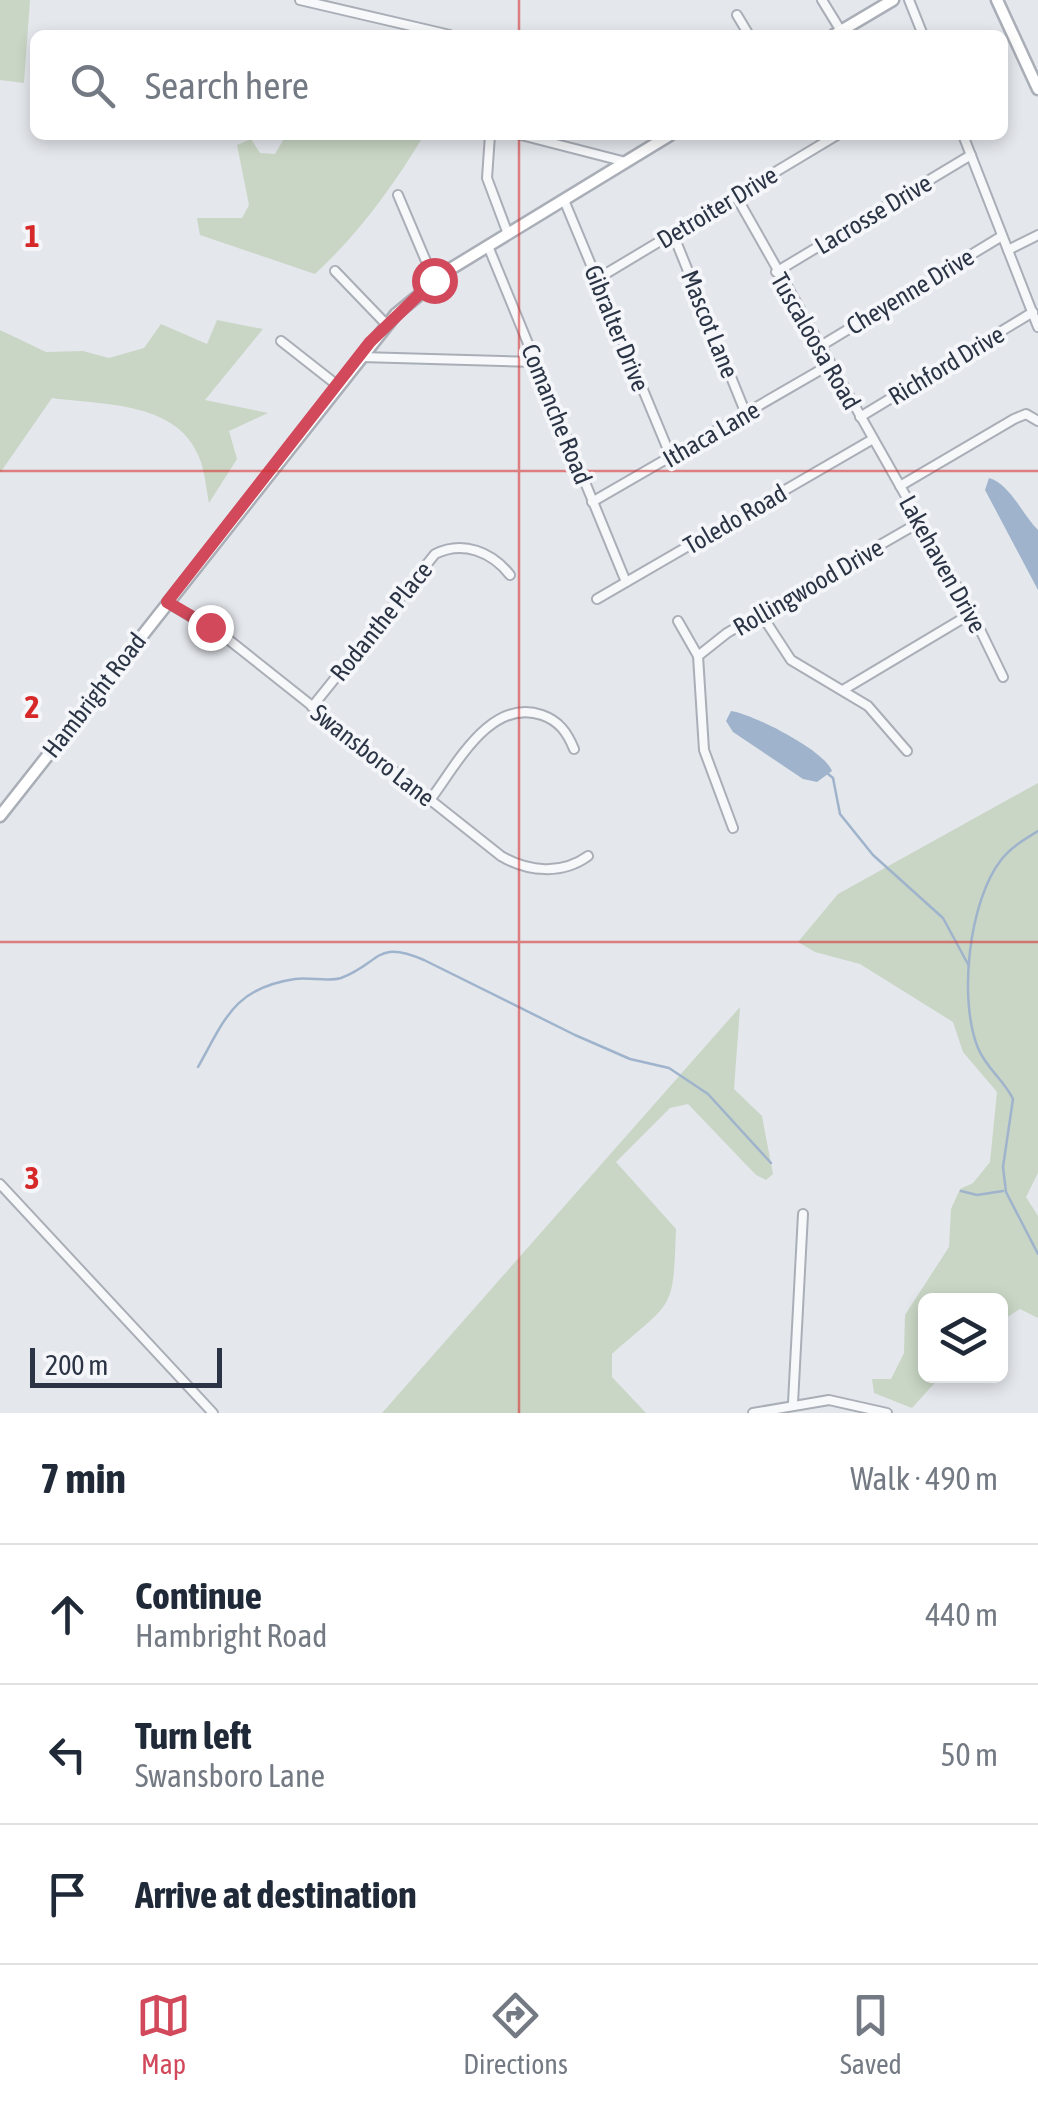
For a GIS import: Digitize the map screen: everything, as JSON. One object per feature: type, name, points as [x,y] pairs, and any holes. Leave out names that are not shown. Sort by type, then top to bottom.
[{"type":"main road","points":[[843,30],[893,0]]},
{"type":"main road","points":[[997,0],[1038,89]]},
{"type":"main road","name":"Hambright Road","points":[[0,816],[386,324],[434,280],[662,140]]},
{"type":"street","points":[[300,0],[429,30]]},
{"type":"street","points":[[822,0],[837,30]]},
{"type":"street","points":[[909,0],[921,30]]},
{"type":"street","points":[[737,14],[745,30]]},
{"type":"street","points":[[490,140],[487,178],[508,234]]},
{"type":"street","points":[[541,140],[626,162]]},
{"type":"street","name":"Detroiter Drive","points":[[597,279],[829,140]]},
{"type":"street","points":[[965,140],[1038,326]]},
{"type":"street","name":"Lacrosse Drive","points":[[776,272],[970,155]]},
{"type":"street","points":[[398,195],[434,280]]},
{"type":"street","name":"Tuscaloosa Road","points":[[736,196],[900,486]]},
{"type":"street","name":"Gibralter Drive","points":[[564,200],[671,457]]},
{"type":"street","name":"Mascot Lane","points":[[673,234],[746,414]]},
{"type":"street","points":[[1008,250],[1038,235]]},
{"type":"street","name":"Cheyenne Drive","points":[[818,347],[1002,236]]},
{"type":"street","name":"Comanche Road","points":[[488,246],[626,582]]},
{"type":"street","points":[[335,272],[386,324]]},
{"type":"street","name":"Richford Drive","points":[[860,417],[1032,312]]},
{"type":"street","points":[[281,341],[336,385]]},
{"type":"street","points":[[359,356],[536,362]]},
{"type":"street","name":"Ithaca Lane","points":[[592,502],[829,366]]},
{"type":"street","name":"Lakehaven Drive","points":[[1003,677],[972,613],[900,486],[1014,418],[1026,414],[1038,421]]},
{"type":"street","name":"Toledo Road","points":[[597,599],[872,440]]},
{"type":"street","name":"Rollingwood Drive","points":[[698,656],[760,614],[920,522]]},
{"type":"street","name":"Rodanthe Place","points":[[312,707],[436,554],[449,548],[476,550],[510,575]]},
{"type":"street","name":"Swansboro Lane","points":[[167,602],[229,640],[501,856],[519,865],[559,868],[588,856]]},
{"type":"street","points":[[843,690],[972,613]]},
{"type":"street","points":[[760,614],[791,660],[884,720],[907,751]]},
{"type":"street","points":[[678,621],[698,656],[704,750],[733,828]]},
{"type":"street","points":[[430,800],[482,732],[506,715],[522,711],[550,718],[562,727],[574,748]]},
{"type":"street","points":[[0,1184],[213,1413]]},
{"type":"street","points":[[793,1403],[802,1214]]},
{"type":"street","points":[[753,1413],[793,1403],[840,1401],[887,1413]]},
{"type":"green space","points":[[0,0],[30,0],[24,83],[0,80]]},
{"type":"green space","points":[[252,140],[260,153],[275,154],[283,140],[421,140],[374,209],[315,274],[200,235],[197,218],[242,218],[249,205],[237,145]]},
{"type":"green space","points":[[217,320],[263,329],[205,400],[268,413],[229,431],[237,459],[209,503],[201,462],[188,439],[174,425],[156,416],[115,405],[52,398],[0,473],[0,330],[46,352],[83,351],[109,358],[144,348],[161,324],[207,344]]},
{"type":"green space","points":[[1038,783],[1038,1173],[1026,1197],[1038,1216],[1038,1318],[1020,1309],[1008,1317],[1008,1293],[919,1293],[949,1247],[951,1209],[960,1189],[973,1183],[990,1162],[997,1092],[963,1052],[953,1022],[860,964],[815,952],[798,942],[838,894]]},
{"type":"green space","points":[[740,1007],[734,1089],[762,1116],[773,1174],[766,1180],[756,1175],[688,1104],[670,1108],[616,1162],[676,1229],[671,1291],[666,1302],[612,1354],[612,1377],[646,1413],[382,1413]]},
{"type":"green space","points":[[918,1295],[918,1383],[935,1383],[912,1408],[874,1393],[872,1379],[891,1379],[904,1353],[905,1315]]},
{"type":"water","points":[[989,478],[1010,493],[1038,530],[1038,590],[985,490]]},
{"type":"water","points":[[731,711],[787,735],[816,754],[832,771],[817,782],[803,779],[733,732],[726,721]]},
{"type":"waterway","points":[[827,773],[833,778],[840,814],[873,855],[943,918],[969,966]]},
{"type":"waterway","points":[[1038,831],[1009,851],[990,878],[974,925],[968,978],[972,1028],[978,1048],[1013,1099],[1003,1167],[1006,1192],[1038,1254]]},
{"type":"waterway","points":[[198,1067],[224,1020],[258,990],[295,979],[341,978],[387,953],[408,954],[575,1035],[630,1059],[669,1068],[708,1094],[771,1163]]},
{"type":"waterway","points":[[961,1191],[977,1195],[1003,1191]]},
{"type":"route","points":[[210,627],[167,602],[370,342],[434,280]]}]
